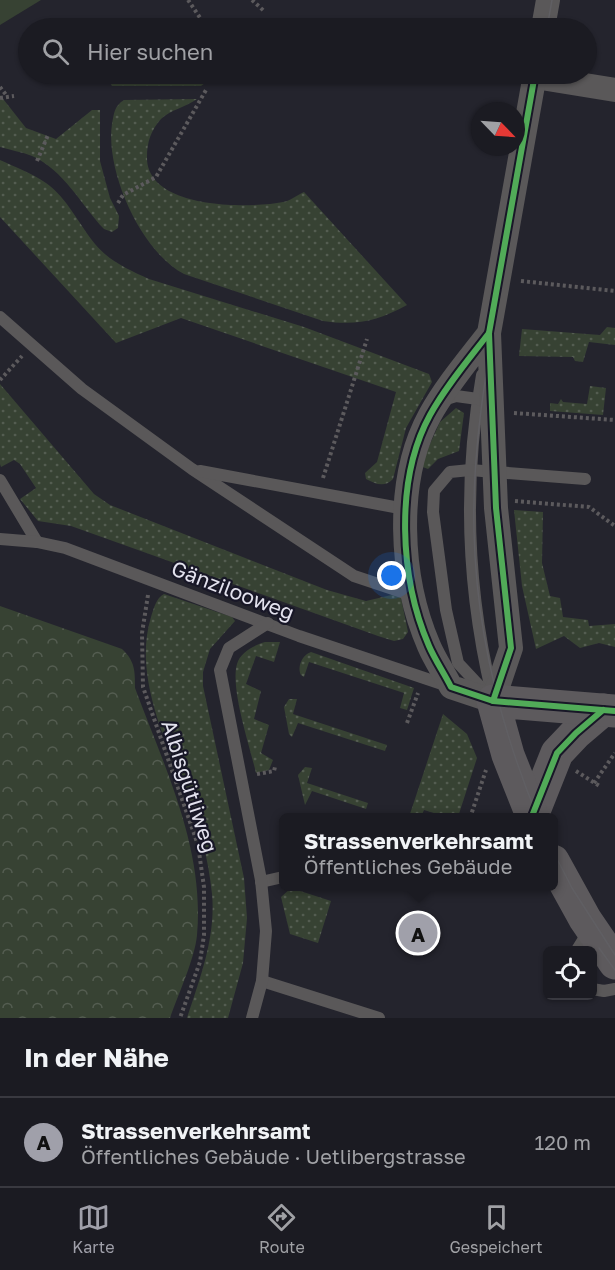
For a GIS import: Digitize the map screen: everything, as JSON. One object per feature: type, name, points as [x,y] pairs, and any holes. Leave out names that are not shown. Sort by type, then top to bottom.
[{"type":"main road","points":[[530,813],[508,754],[493,701],[609,711]]},
{"type":"main road","points":[[534,813],[557,753],[576,732],[609,711]]},
{"type":"main road","points":[[558,874],[584,939],[615,963]]},
{"type":"street","points":[[545,18],[548,0]]},
{"type":"street","points":[[489,333],[438,402],[420,439],[405,509],[406,540],[414,596],[429,646],[451,687],[493,701],[511,648],[482,470],[492,406],[489,333],[533,84]]},
{"type":"street","points":[[583,84],[615,90]]},
{"type":"lane","points":[[0,317],[82,389],[192,469],[354,576],[414,596]]},
{"type":"lane","points":[[438,402],[456,396],[492,406]]},
{"type":"lane","points":[[192,469],[405,509]]},
{"type":"lane","points":[[493,701],[459,663],[446,610],[433,512],[434,492],[450,472],[482,470],[585,479]]},
{"type":"lane","points":[[0,480],[37,542]]},
{"type":"lane","name":"Gänzilooweg","points":[[0,539],[37,542],[65,548],[299,636],[451,687]]},
{"type":"lane","points":[[253,1018],[262,981],[266,931],[261,882],[220,670],[229,648],[268,623]]},
{"type":"lane","points":[[261,882],[279,878]]},
{"type":"lane","points":[[262,981],[379,1018]]},
{"type":"lane","points":[[597,990],[615,989]]},
{"type":"path","points":[[188,0],[200,18]]},
{"type":"path","points":[[252,0],[264,11]]},
{"type":"path","points":[[0,87],[7,97]]},
{"type":"path","points":[[118,203],[123,195],[156,177],[206,90]]},
{"type":"path","points":[[0,98],[14,96]]},
{"type":"path","points":[[37,161],[48,135]]},
{"type":"path","points":[[520,281],[615,291]]},
{"type":"path","points":[[318,493],[367,339]]},
{"type":"path","points":[[0,380],[32,346]]},
{"type":"path","points":[[492,406],[615,420]]},
{"type":"path","points":[[508,507],[514,501],[589,507],[615,526]]},
{"type":"path","points":[[407,723],[418,693]]},
{"type":"path","points":[[594,783],[615,753]]},
{"type":"path","points":[[241,777],[274,771],[275,767]]},
{"type":"path","points":[[472,813],[487,769]]},
{"type":"path","points":[[573,769],[601,787]]},
{"type":"green space","points":[[0,0],[41,0],[0,25]]},
{"type":"green space","points":[[111,84],[204,84],[201,86],[112,86]]},
{"type":"green space","points":[[0,95],[26,128],[56,139],[92,110],[100,110],[100,161],[110,198],[119,216],[118,228],[112,232],[104,229],[63,179],[43,162],[32,156],[0,147]]},
{"type":"green space","points":[[197,99],[165,116],[150,136],[147,157],[151,174],[163,187],[180,196],[224,205],[283,202],[304,192],[407,305],[366,321],[346,323],[323,321],[184,274],[168,263],[140,229],[120,186],[111,143],[112,124],[116,108],[124,100]]},
{"type":"green space","points":[[0,160],[35,176],[54,189],[101,250],[134,272],[149,279],[304,327],[429,374],[432,382],[406,428],[393,479],[386,484],[377,484],[366,479],[365,473],[377,462],[396,392],[181,318],[116,343],[0,217]]},
{"type":"green space","points":[[607,327],[615,328],[615,345],[589,342],[583,362],[575,361],[573,357],[519,356],[522,329],[600,335]]},
{"type":"green space","points":[[0,384],[94,494],[110,505],[327,590],[366,601],[400,593],[408,632],[403,639],[394,641],[71,526],[38,521],[20,499],[36,488],[20,464],[14,460],[1,467],[0,464]]},
{"type":"green space","points":[[590,386],[606,388],[603,415],[550,411],[550,403],[558,404],[561,399],[563,402],[587,404]]},
{"type":"green space","points":[[456,408],[464,413],[459,451],[438,459],[428,469],[420,466],[440,422]]},
{"type":"green space","points":[[514,510],[543,512],[542,563],[550,596],[560,598],[563,617],[588,620],[589,626],[615,624],[615,647],[599,643],[580,648],[564,636],[536,649],[522,586]]},
{"type":"green space","points":[[164,594],[232,617],[235,621],[210,649],[203,672],[203,686],[244,878],[247,918],[243,963],[228,1018],[187,1018],[202,973],[213,910],[202,840],[161,730],[152,701],[147,673],[146,644],[151,617],[157,601]]},
{"type":"green space","points":[[0,606],[122,649],[132,662],[135,688],[180,808],[195,871],[198,903],[196,944],[170,1018],[0,1018]]},
{"type":"green space","points":[[265,642],[280,642],[274,662],[256,656],[246,684],[261,691],[254,719],[269,725],[261,753],[273,760],[269,770],[256,773],[238,702],[236,675],[237,664],[241,656]]},
{"type":"green space","points":[[311,652],[414,688],[407,710],[400,708],[404,693],[309,662],[304,677],[300,672],[300,665],[303,658]]},
{"type":"green space","points":[[289,699],[297,699],[293,714],[387,745],[385,751],[298,723],[292,737],[289,734],[284,707]]},
{"type":"green space","points":[[443,714],[467,734],[477,758],[459,813],[434,813],[424,810],[423,813],[410,813]]},
{"type":"green space","points":[[305,767],[312,768],[307,783],[368,803],[366,809],[312,791],[305,805],[298,775]]},
{"type":"green space","points":[[288,891],[300,891],[331,901],[318,943],[290,934],[281,897]]},
{"type":"tram line","points":[[549,18],[552,0]]},
{"type":"tram line","points":[[536,813],[512,748],[485,641],[476,568],[474,500],[485,379],[537,84]]},
{"type":"tram line","points":[[558,861],[572,888],[615,955]]},
{"type":"tram line","points":[[599,948],[615,970]]},
{"type":"cycle path","points":[[493,701],[511,648],[496,508],[489,333],[533,84]]},
{"type":"cycle path","points":[[489,333],[436,404],[418,441],[406,499],[405,530],[407,561],[419,620],[431,651],[451,687],[493,701],[615,711]]},
{"type":"cycle path","points":[[533,813],[557,753],[603,710]]},
{"type":"place","name":"Strassenverkehrsamt","points":[[418,933]]}]
